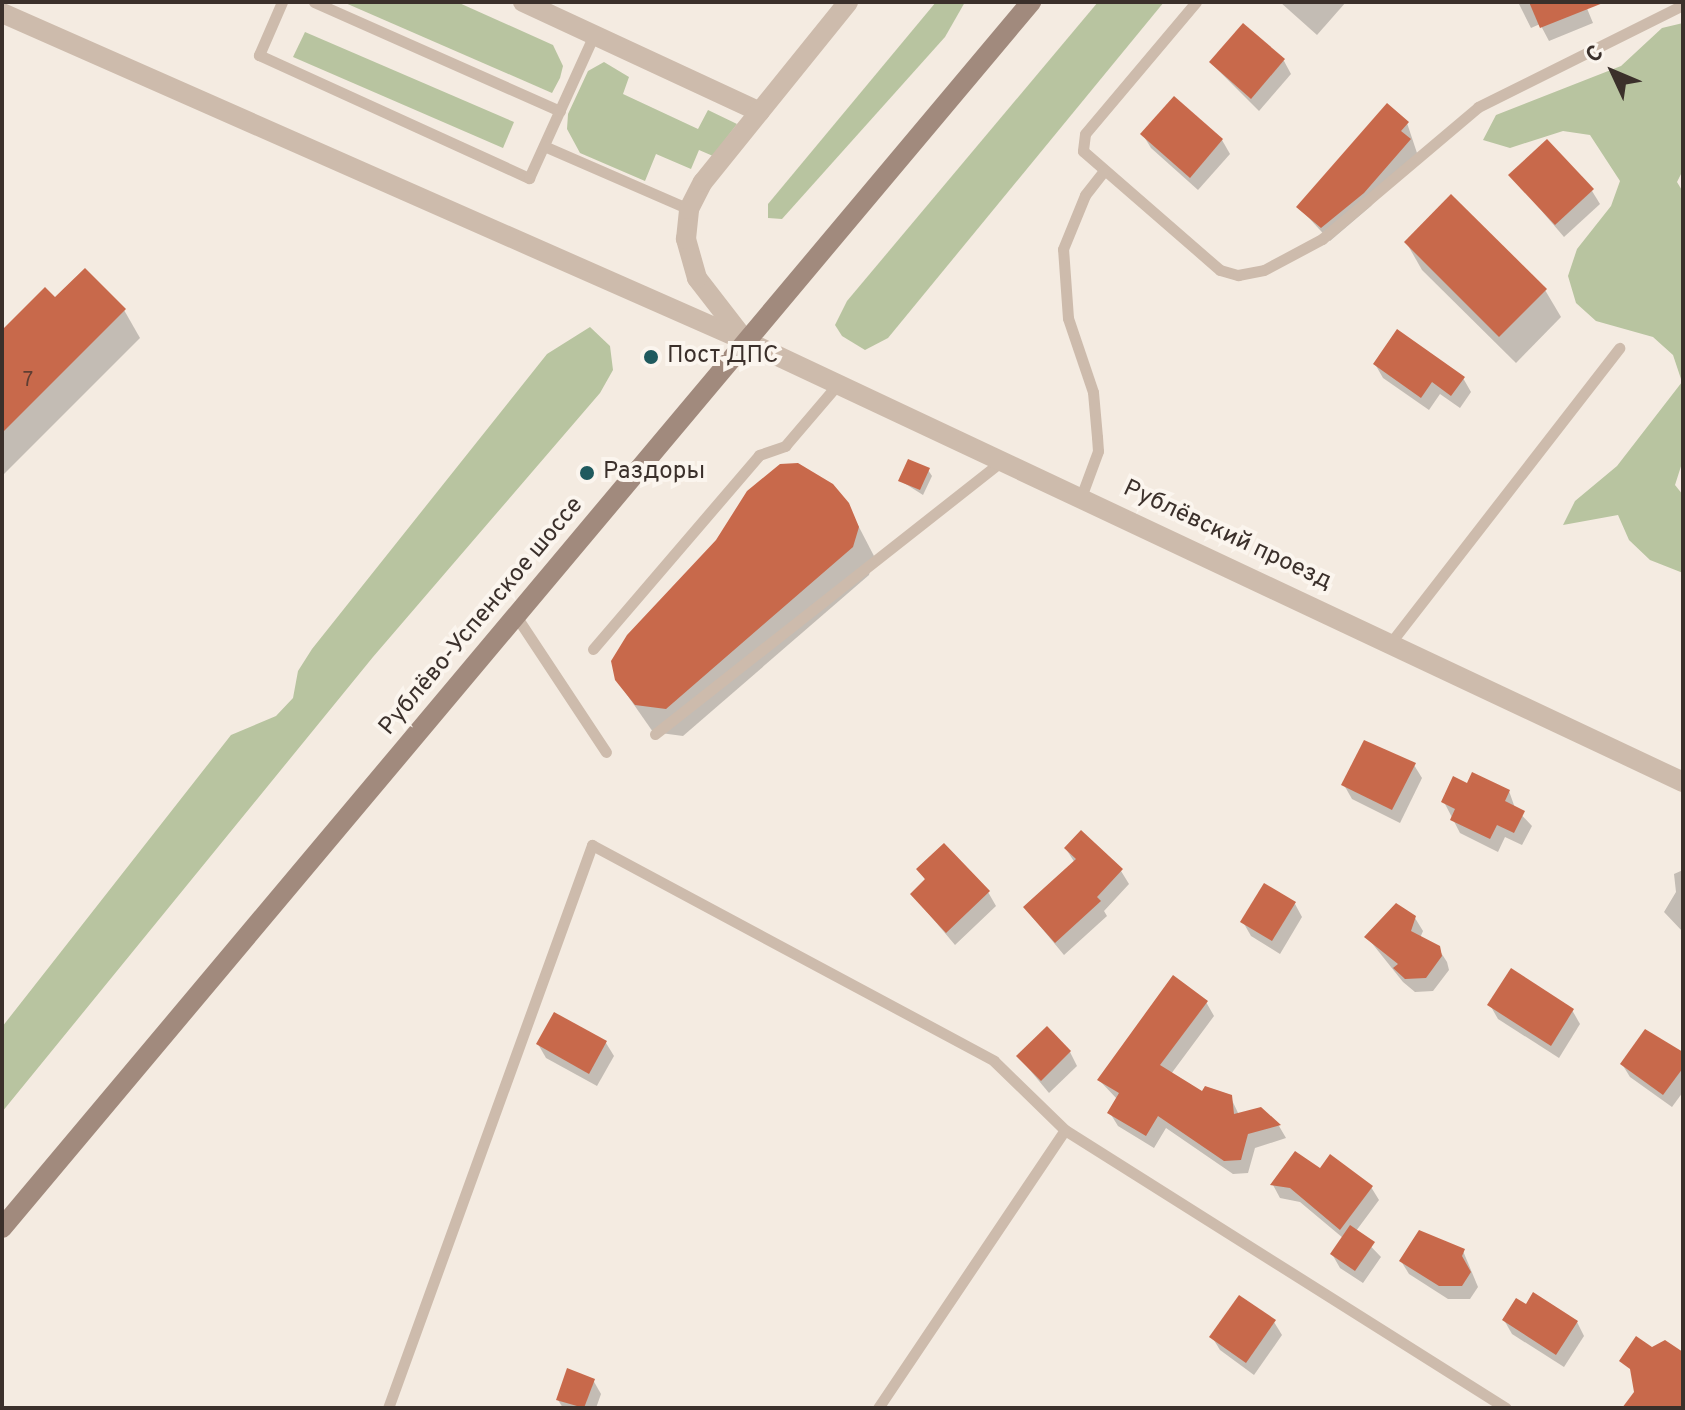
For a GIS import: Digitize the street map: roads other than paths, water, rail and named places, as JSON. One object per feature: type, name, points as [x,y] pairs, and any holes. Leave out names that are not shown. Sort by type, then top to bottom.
[{"type":"main road","name":"Рублёво-Успенское шоссе","points":[[2,1228],[1031,2]]},
{"type":"street","points":[[523,2],[760,112]]},
{"type":"street","points":[[748,342],[697,278],[686,239],[689,209],[703,182],[848,2]]},
{"type":"street","name":"Рублёвский проезд","points":[[2,13],[748,342],[1392,641],[1683,782]]},
{"type":"lane","points":[[282,2],[259,55],[529,178],[594,35]]},
{"type":"lane","points":[[314,2],[560,111]]},
{"type":"lane","points":[[1196,2],[1085,134],[1083,151],[1220,270],[1238,275],[1264,270],[1352,217],[1478,107],[1683,5]]},
{"type":"lane","points":[[544,146],[689,209]]},
{"type":"lane","points":[[1081,497],[1095,463],[1097,437],[1093,392],[1068,318],[1063,249],[1085,195],[1104,171]]},
{"type":"lane","points":[[1392,641],[1619,348]]},
{"type":"lane","points":[[593,649],[759,455],[785,446],[838,384]]},
{"type":"lane","points":[[655,734],[1003,460]]},
{"type":"lane","points":[[516,616],[606,752]]},
{"type":"lane","points":[[388,1408],[592,845],[994,1061],[1065,1130],[1506,1408]]},
{"type":"lane","points":[[878,1408],[1065,1130]]},
{"type":"place","name":"Пост ДПС","points":[[651,357]]},
{"type":"place","name":"Раздоры","points":[[587,473]]}]
